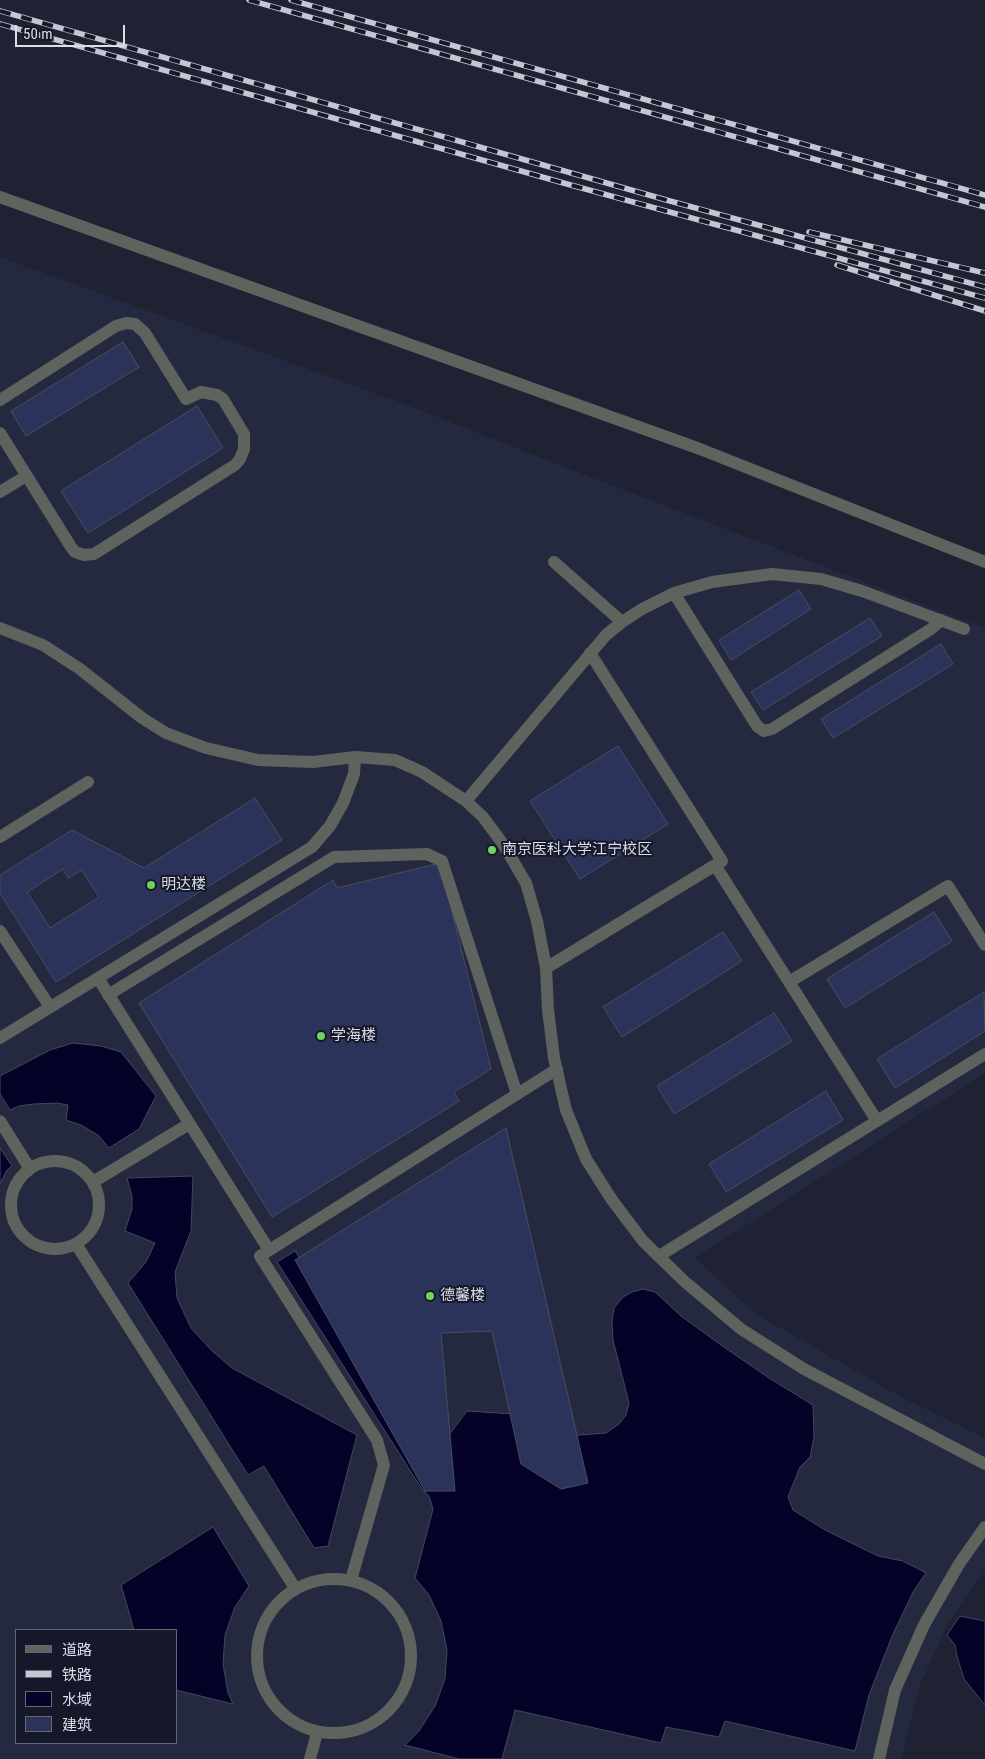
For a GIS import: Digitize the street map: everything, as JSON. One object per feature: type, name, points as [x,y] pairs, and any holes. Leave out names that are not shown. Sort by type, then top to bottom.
[{"type":"street","points":[[0,197],[700,449],[985,562]]},
{"type":"street","points":[[0,400],[116,326],[126,323],[135,324],[145,333],[186,399],[201,392],[218,395],[223,399],[244,434],[244,449],[235,465],[94,554],[84,555],[75,552],[71,547],[0,433]]},
{"type":"street","points":[[0,492],[26,476]]},
{"type":"street","points":[[554,562],[622,622]]},
{"type":"street","points":[[466,801],[606,635],[622,622],[674,593],[712,582],[772,574],[821,579],[862,591],[964,629]]},
{"type":"street","points":[[674,593],[757,726],[764,731],[772,728],[931,629],[941,620]]},
{"type":"street","points":[[0,628],[43,645],[80,669],[142,718],[166,733],[206,748],[258,760],[313,762],[355,758],[395,760],[422,772],[466,801],[483,817],[503,844],[526,883],[537,921],[546,968],[548,1010],[556,1069],[566,1110],[586,1159],[612,1200],[643,1241],[684,1281],[741,1329],[804,1369],[985,1464]]},
{"type":"street","points":[[546,968],[722,861],[590,653]]},
{"type":"street","points":[[0,1038],[312,847],[330,826],[343,803],[354,774],[355,758]]},
{"type":"street","points":[[0,837],[88,782]]},
{"type":"street","points":[[108,995],[334,857],[427,854],[442,861],[517,1094]]},
{"type":"street","points":[[715,865],[877,1121]]},
{"type":"street","points":[[789,982],[948,886],[985,945]]},
{"type":"street","points":[[0,931],[50,1007]]},
{"type":"street","points":[[98,978],[268,1250]]},
{"type":"street","points":[[660,1256],[985,1054]]},
{"type":"street","points":[[351,1580],[384,1464],[377,1440],[260,1256],[556,1069]]},
{"type":"street","points":[[0,1121],[30,1169]]},
{"type":"street","points":[[93,1182],[189,1124]]},
{"type":"street","points":[[63,1161],[81,1168],[93,1182],[99,1199],[98,1218],[89,1234],[76,1244],[56,1250],[38,1246],[23,1236],[13,1220],[11,1202],[16,1184],[30,1169],[45,1162],[63,1161]]},
{"type":"street","points":[[76,1244],[295,1588]]},
{"type":"street","points":[[879,1759],[895,1690],[924,1626],[959,1564],[985,1527]]},
{"type":"street","points":[[322,1579],[351,1580],[378,1592],[398,1612],[410,1638],[411,1666],[402,1694],[384,1716],[359,1730],[330,1734],[317,1733],[302,1728],[278,1712],[262,1688],[255,1660],[259,1632],[273,1607],[295,1588],[322,1579]]},
{"type":"street","points":[[310,1759],[317,1733]]},
{"type":"shaded area","name":"南京医科大学江宁校区","points":[[0,257],[407,405],[985,628],[985,1073],[695,1258],[756,1314],[905,1399],[985,1438],[985,1571],[949,1621],[920,1685],[901,1759],[0,1759]]},
{"type":"water","points":[[73,1043],[101,1046],[121,1052],[156,1096],[139,1129],[109,1148],[98,1135],[81,1125],[66,1120],[68,1105],[57,1103],[33,1104],[19,1106],[10,1110],[0,1094],[0,1076],[50,1050]]},
{"type":"water","points":[[0,1148],[12,1166],[7,1170],[0,1184]]},
{"type":"water","points":[[193,1176],[191,1231],[175,1272],[177,1298],[191,1328],[211,1350],[232,1368],[357,1435],[328,1546],[314,1548],[264,1466],[248,1475],[128,1283],[146,1262],[155,1243],[125,1231],[132,1209],[132,1196],[127,1178]]},
{"type":"water","points":[[295,1251],[430,1460],[467,1411],[529,1415],[538,1438],[606,1433],[619,1424],[626,1415],[629,1403],[613,1340],[612,1321],[614,1308],[623,1297],[643,1289],[655,1292],[681,1316],[721,1345],[813,1405],[814,1437],[810,1457],[800,1467],[788,1497],[793,1510],[825,1530],[878,1556],[903,1561],[926,1573],[913,1592],[893,1634],[869,1695],[855,1751],[725,1721],[719,1737],[666,1727],[661,1743],[515,1710],[502,1759],[459,1759],[405,1745],[419,1731],[435,1706],[445,1679],[447,1650],[441,1621],[429,1595],[415,1578],[433,1509],[429,1496],[422,1489],[277,1262]]},
{"type":"water","points":[[213,1527],[249,1586],[235,1607],[225,1635],[223,1664],[228,1693],[233,1704],[178,1690],[178,1629],[134,1629],[121,1585]]},
{"type":"water","points":[[960,1616],[985,1621],[985,1705],[964,1679],[955,1645],[947,1635]]},
{"type":"building","points":[[123,342],[139,367],[26,436],[11,411]]},
{"type":"building","points":[[197,406],[223,448],[88,533],[61,491]]},
{"type":"building","points":[[799,590],[811,609],[731,660],[719,640]]},
{"type":"building","points":[[870,618],[882,636],[763,710],[751,692]]},
{"type":"building","points":[[941,644],[953,664],[833,738],[821,719]]},
{"type":"building","points":[[618,746],[668,824],[580,879],[530,801]]},
{"type":"building","name":"明达楼","points":[[255,798],[282,840],[56,982],[0,893],[0,875],[72,830],[144,868]],"holes":[[[63,869],[68,878],[82,870],[99,897],[50,928],[27,892]]]},
{"type":"building","name":"学海楼","points":[[440,863],[491,1069],[454,1092],[459,1101],[272,1217],[139,1003],[333,880],[337,888]]},
{"type":"building","points":[[934,912],[952,941],[845,1008],[827,979]]},
{"type":"building","points":[[723,932],[742,961],[622,1037],[603,1007]]},
{"type":"building","points":[[984,992],[985,1031],[895,1088],[877,1059]]},
{"type":"building","points":[[774,1013],[792,1041],[674,1114],[657,1086]]},
{"type":"building","points":[[826,1091],[843,1120],[726,1192],[709,1164]]},
{"type":"building","name":"德馨楼","points":[[506,1128],[588,1483],[561,1489],[521,1464],[492,1331],[441,1333],[455,1491],[425,1491],[295,1260]]},
{"type":"railway","points":[[249,0],[985,207]]},
{"type":"railway","points":[[291,0],[985,195]]},
{"type":"railway","points":[[0,11],[670,201],[985,287]]},
{"type":"railway","points":[[0,24],[567,184],[985,298]]},
{"type":"railway","points":[[809,232],[985,273]]},
{"type":"railway","points":[[837,265],[985,311]]},
{"type":"place","name":"南京医科大学江宁校区","points":[[492,850]]},
{"type":"place","name":"明达楼","points":[[151,885]]},
{"type":"place","name":"学海楼","points":[[321,1036]]},
{"type":"place","name":"德馨楼","points":[[430,1296]]}]
